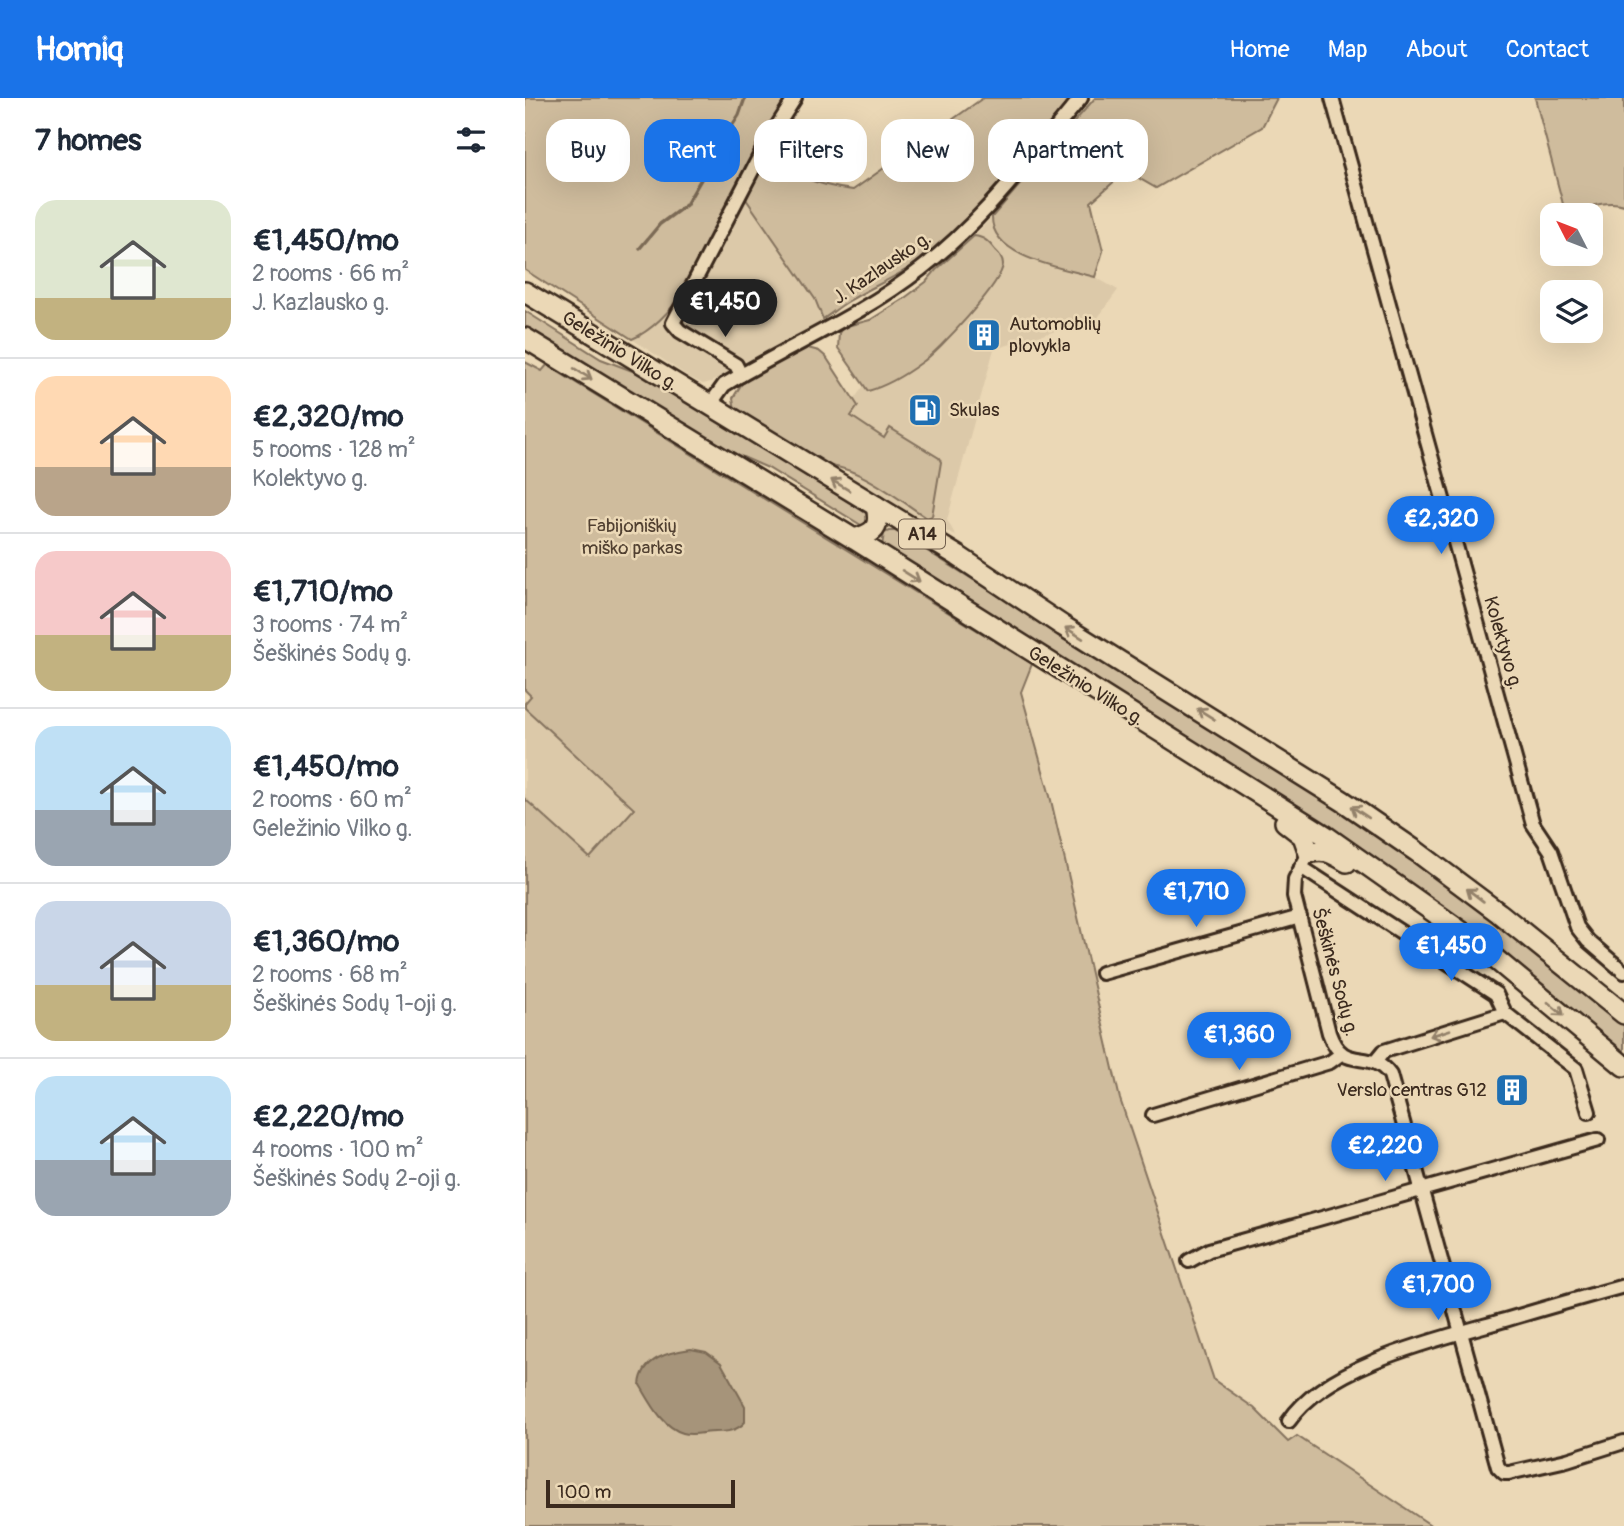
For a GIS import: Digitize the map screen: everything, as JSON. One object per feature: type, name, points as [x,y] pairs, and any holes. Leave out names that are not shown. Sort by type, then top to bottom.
[{"type":"highway","name":"Geležinio Vilko g.","points":[[525,292],[876,506],[1354,808],[1499,913],[1624,1014]]},
{"type":"highway","name":"Geležinio Vilko g.","points":[[525,338],[853,539],[1326,836],[1469,937],[1624,1066]]},
{"type":"highway","points":[[853,539],[868,535],[876,528],[880,520],[876,506]]},
{"type":"highway","points":[[1236,780],[1260,805],[1304,836],[1305,860]]},
{"type":"highway","points":[[1305,860],[1319,850],[1328,851],[1372,880],[1403,891]]},
{"type":"street","points":[[741,374],[736,365],[680,331],[673,323],[767,142],[795,98]]},
{"type":"street","name":"J. Kazlausko g.","points":[[709,406],[724,385],[741,374],[854,313],[920,270],[958,237],[999,194],[1081,98]]},
{"type":"street","name":"Kolektyvo g.","points":[[1332,98],[1533,824],[1551,851],[1577,927],[1588,941],[1624,972]]},
{"type":"street","points":[[1305,860],[1496,994],[1505,1013],[1576,1069],[1589,1112]]},
{"type":"street","name":"Šeškinės Sodų g.","points":[[1305,860],[1293,883],[1329,1033],[1341,1054],[1348,1058],[1375,1062]]},
{"type":"street","points":[[1102,973],[1300,917]]},
{"type":"street","points":[[1505,1013],[1384,1051],[1375,1062],[1389,1075],[1500,1471],[1509,1473],[1567,1460],[1624,1442]]},
{"type":"street","points":[[1153,1115],[1330,1062],[1341,1054]]},
{"type":"street","points":[[1189,1261],[1209,1250],[1598,1140]]},
{"type":"street","points":[[1289,1421],[1304,1403],[1351,1372],[1375,1361],[1461,1332],[1624,1286]]},
{"type":"shaded area","points":[[741,191],[815,299],[824,323],[703,384],[632,339],[646,333],[689,284]]},
{"type":"shaded area","points":[[992,217],[991,225],[1017,254],[1095,277],[1118,290],[1097,319],[994,349],[947,520],[956,536],[923,521],[852,477],[833,428],[972,238]]},
{"type":"shaded area","points":[[525,708],[635,809],[590,858],[525,799]]},
{"type":"shaded area","points":[[691,1349],[706,1352],[721,1363],[745,1406],[745,1422],[739,1427],[724,1432],[683,1433],[669,1425],[657,1413],[640,1385],[646,1368],[658,1358]]},
{"type":"green space","points":[[525,98],[785,98],[774,119],[754,119],[754,182],[817,182],[853,190],[881,170],[881,182],[974,182],[974,119],[953,119],[983,98],[1071,98],[1054,119],[988,119],[988,182],[1001,183],[964,223],[923,259],[842,305],[823,319],[815,299],[741,192],[709,253],[681,295],[666,314],[632,339],[525,270]]},
{"type":"green space","points":[[1095,98],[1277,98],[1262,127],[1156,188],[1145,182],[1148,182],[1148,119],[1077,119]]},
{"type":"green space","points":[[1535,98],[1624,98],[1624,205],[1563,203]]},
{"type":"green space","points":[[1022,182],[1114,182],[1091,202],[1103,251],[1095,277],[1049,265],[1016,252],[1003,242],[995,231],[992,217]]},
{"type":"green space","points":[[974,236],[988,242],[1002,260],[1000,273],[993,286],[954,332],[929,356],[896,379],[868,391],[838,348],[839,333],[843,327],[870,320],[902,300],[926,282]]},
{"type":"green space","points":[[525,311],[601,359],[643,375],[871,518],[866,526],[861,525],[768,468],[720,447],[525,327]]},
{"type":"green space","points":[[804,347],[819,351],[826,357],[858,406],[851,416],[884,438],[890,428],[939,458],[941,462],[932,516],[927,518],[865,478],[839,467],[826,466],[735,410],[733,398],[744,380]]},
{"type":"green space","name":"Fabijoniškių miško parkas","points":[[525,362],[542,371],[547,365],[1032,664],[1021,692],[1050,796],[1120,1099],[1214,1380],[1254,1408],[1288,1442],[1297,1436],[1432,1526],[525,1526],[525,799],[590,858],[634,809],[525,708],[525,703],[531,696],[525,690]]},
{"type":"green space","points":[[895,531],[1345,811],[1429,871],[1603,1005],[1624,1024],[1624,1054],[1539,982],[1362,850],[1176,729],[892,556],[882,546],[884,533]]},
{"type":"waterway","points":[[640,248],[660,224],[686,205],[704,174],[722,159],[728,132],[739,115],[745,98]]},
{"type":"place","name":"Automoblių plovykla","points":[[984,335]]},
{"type":"place","name":"Skulas","points":[[925,410]]},
{"type":"place","name":"Verslo centras G12","points":[[1512,1090]]}]
